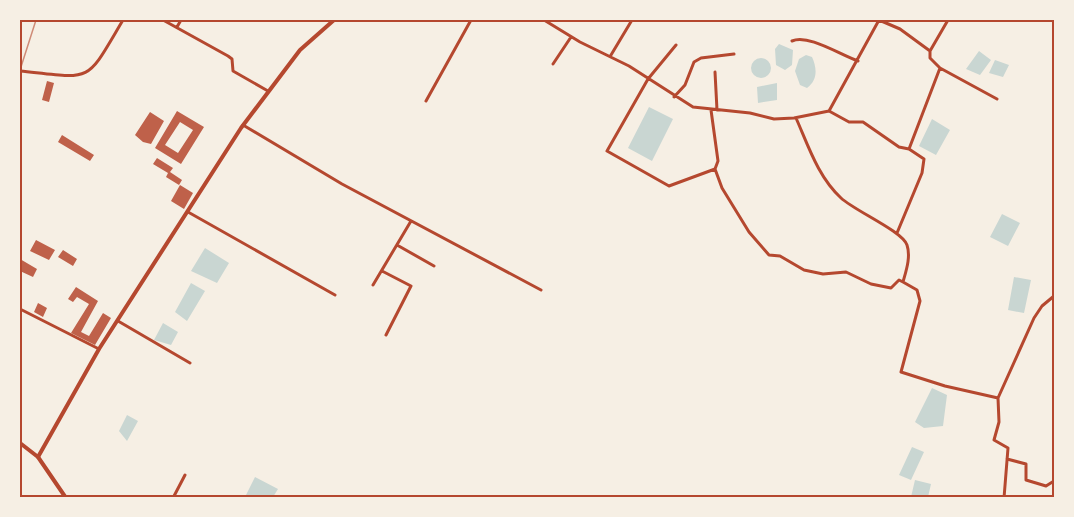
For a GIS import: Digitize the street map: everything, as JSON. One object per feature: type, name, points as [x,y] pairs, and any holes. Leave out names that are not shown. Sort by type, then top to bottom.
[{"type":"street","points":[[20,71],[70,76],[88,74],[123,20]]},
{"type":"street","points":[[163,20],[228,56],[232,59],[233,71],[268,91]]},
{"type":"street","points":[[177,27],[181,20]]},
{"type":"street","points":[[38,457],[99,349],[243,124],[300,50],[331,20]]},
{"type":"street","points":[[426,101],[471,20]]},
{"type":"street","points":[[544,20],[571,37],[610,55],[693,107],[774,119],[796,118],[829,111],[849,122],[863,123],[899,147],[922,156],[924,162],[897,233]]},
{"type":"street","points":[[610,55],[632,20]]},
{"type":"street","points":[[829,111],[879,20],[900,29],[930,51]]},
{"type":"street","points":[[948,20],[930,51],[930,58],[940,68],[997,99]]},
{"type":"street","points":[[553,64],[571,37]]},
{"type":"street","points":[[792,41],[802,39],[830,47],[858,61]]},
{"type":"street","points":[[676,45],[648,79],[607,151],[669,186],[714,169],[718,161],[711,110]]},
{"type":"street","points":[[674,97],[685,85],[694,62],[702,58],[734,54]]},
{"type":"street","points":[[909,149],[940,68]]},
{"type":"street","points":[[715,72],[717,110]]},
{"type":"street","points":[[796,118],[827,183],[841,198],[871,220],[897,233],[907,245],[903,282]]},
{"type":"street","points":[[243,124],[342,184],[541,290]]},
{"type":"street","points":[[714,169],[748,232],[769,255],[780,256],[804,270],[823,274],[846,272],[881,287],[891,288],[898,280],[917,290],[920,301],[901,372],[945,387],[998,398]]},
{"type":"street","points":[[188,212],[335,295]]},
{"type":"street","points":[[373,285],[411,221]]},
{"type":"street","points":[[397,245],[434,266]]},
{"type":"street","points":[[382,271],[411,286],[386,335]]},
{"type":"street","points":[[1004,498],[1008,447],[994,440],[999,422],[998,398],[1034,318],[1042,306],[1054,296]]},
{"type":"street","points":[[20,309],[99,349]]},
{"type":"street","points":[[118,321],[190,363]]},
{"type":"street","points":[[20,443],[38,457],[66,498]]},
{"type":"street","points":[[1007,459],[1026,464],[1026,480],[1046,486],[1054,481]]},
{"type":"street","points":[[173,498],[185,475]]},
{"type":"shaded area","points":[[779,44],[793,50],[792,65],[785,70],[776,65],[775,49]]},
{"type":"shaded area","points":[[979,51],[991,60],[980,75],[966,69]]},
{"type":"shaded area","points":[[806,55],[812,57],[816,70],[815,78],[807,88],[800,85],[795,71],[799,59]]},
{"type":"shaded area","points":[[761,58],[768,61],[771,68],[768,75],[761,78],[754,75],[751,68],[754,61]]},
{"type":"shaded area","points":[[995,60],[1009,65],[1003,77],[989,73]]},
{"type":"shaded area","points":[[777,83],[777,100],[758,103],[757,87]]},
{"type":"shaded area","points":[[649,107],[673,119],[652,161],[628,148]]},
{"type":"shaded area","points":[[932,119],[950,130],[936,155],[919,146]]},
{"type":"shaded area","points":[[1002,214],[1020,223],[1008,246],[990,237]]},
{"type":"shaded area","points":[[205,248],[229,263],[217,283],[191,271]]},
{"type":"shaded area","points":[[1014,277],[1031,280],[1024,313],[1008,310]]},
{"type":"shaded area","points":[[191,283],[205,291],[187,321],[175,312]]},
{"type":"shaded area","points":[[163,323],[178,332],[171,345],[154,340]]},
{"type":"shaded area","points":[[932,388],[947,395],[943,426],[924,428],[915,422]]},
{"type":"shaded area","points":[[127,415],[138,421],[127,441],[119,431]]},
{"type":"shaded area","points":[[912,447],[924,452],[911,480],[899,475]]},
{"type":"shaded area","points":[[255,477],[278,489],[273,497],[245,497]]},
{"type":"shaded area","points":[[915,480],[931,484],[928,497],[911,497]]},
{"type":"building","points":[[47,81],[54,83],[49,102],[42,100]]},
{"type":"building","points":[[177,111],[204,127],[181,164],[155,148]],"holes":[[[180,122],[193,130],[178,153],[165,145]]]},
{"type":"building","points":[[150,112],[164,121],[151,144],[143,142],[135,135]]},
{"type":"building","points":[[62,135],[94,155],[90,161],[58,142]]},
{"type":"building","points":[[157,158],[173,168],[170,172],[182,180],[179,185],[166,177],[168,173],[153,164]]},
{"type":"building","points":[[180,185],[193,193],[184,209],[171,201]]},
{"type":"building","points":[[36,240],[55,250],[49,260],[30,251]]},
{"type":"building","points":[[63,250],[77,259],[73,266],[58,257]]},
{"type":"building","points":[[20,259],[37,269],[33,277],[20,271]]},
{"type":"building","points":[[76,287],[98,301],[81,332],[89,336],[103,313],[111,318],[95,345],[71,333],[89,304],[77,297],[73,302],[68,299]]},
{"type":"building","points":[[38,303],[47,308],[43,317],[34,312]]},
{"type":"railway","points":[[20,70],[36,20]]}]
